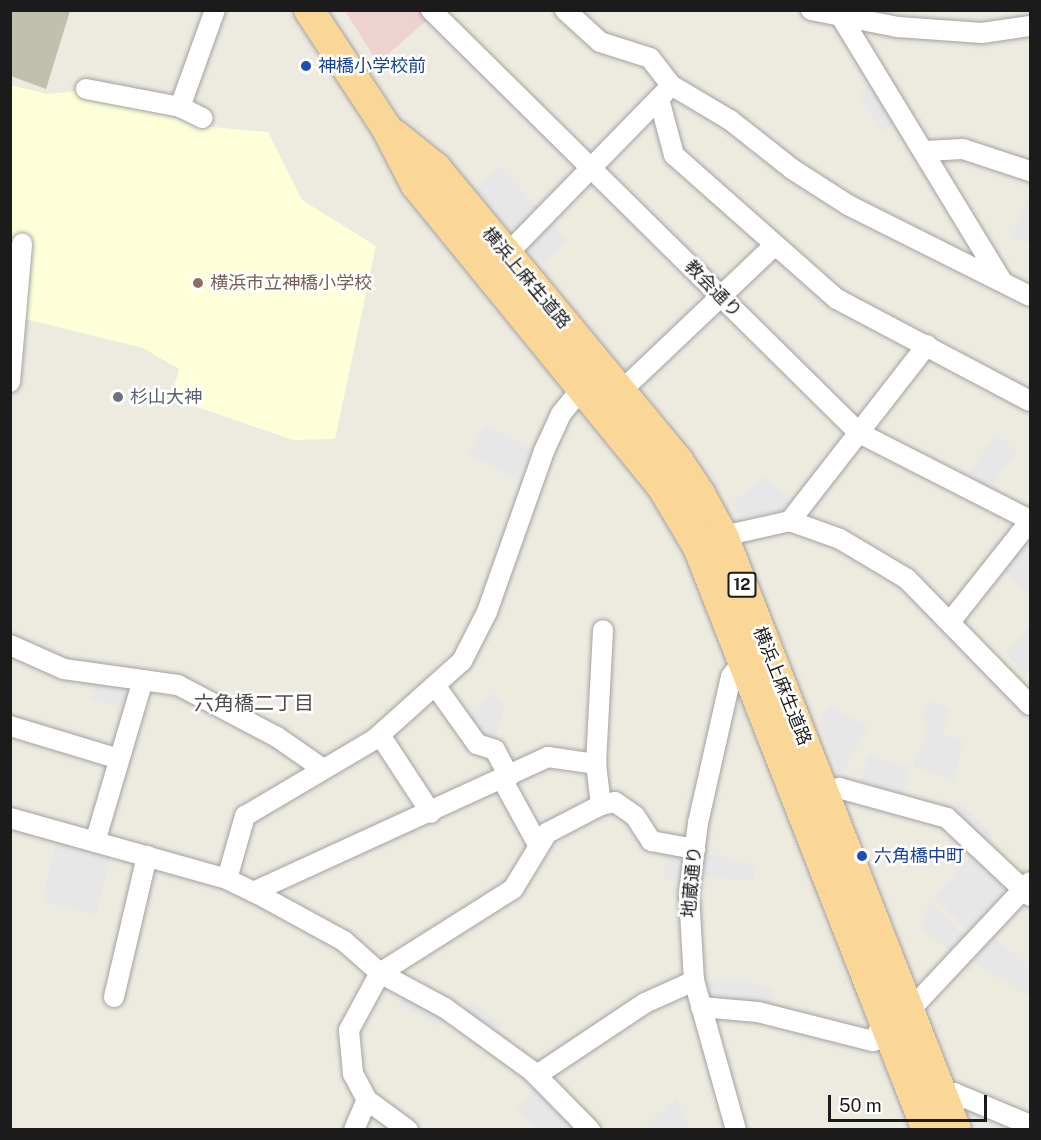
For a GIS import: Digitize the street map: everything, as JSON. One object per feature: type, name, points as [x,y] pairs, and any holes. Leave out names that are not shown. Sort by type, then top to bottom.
[{"type":"main road","name":"横浜上麻生道路","points":[[309,10],[386,127],[416,185],[661,485],[683,521],[825,793],[897,1016],[927,1130]]},
{"type":"main road","name":"横浜上麻生道路","points":[[386,127],[436,168],[678,460],[723,536],[758,661],[897,1016],[942,1097],[956,1130]]},
{"type":"street","points":[[180,106],[215,10]]},
{"type":"street","name":"教会通り","points":[[431,10],[859,433],[1030,520]]},
{"type":"street","points":[[565,10],[600,42],[650,58],[665,92],[674,155],[774,246],[837,298],[1030,401]]},
{"type":"street","points":[[811,10],[982,33],[1030,26]]},
{"type":"street","points":[[840,15],[1001,280]]},
{"type":"street","points":[[86,89],[180,106],[203,118]]},
{"type":"street","points":[[506,255],[665,92]]},
{"type":"street","points":[[665,92],[730,120],[792,169],[848,205],[1030,296]]},
{"type":"street","points":[[924,152],[963,149],[1030,171]]},
{"type":"street","points":[[10,382],[22,244]]},
{"type":"street","points":[[621,392],[723,299],[774,246]]},
{"type":"street","points":[[790,521],[927,345]]},
{"type":"street","points":[[227,879],[245,816],[380,735],[437,688],[462,661],[487,612],[544,451],[561,414],[582,388]]},
{"type":"street","points":[[950,622],[1030,520]]},
{"type":"street","points":[[723,536],[790,521],[840,539],[907,579],[1030,705]]},
{"type":"street","points":[[601,805],[596,764],[603,630]]},
{"type":"street","points":[[10,645],[64,669],[178,685],[277,737],[323,769]]},
{"type":"street","name":"地蔵通り","points":[[736,1130],[694,981],[689,894],[695,849],[731,678],[758,661]]},
{"type":"street","points":[[95,842],[143,680]]},
{"type":"street","points":[[437,688],[477,744],[495,750],[505,778],[537,843]]},
{"type":"street","points":[[10,726],[119,759]]},
{"type":"street","points":[[380,735],[430,813]]},
{"type":"street","points":[[253,892],[548,758],[596,764]]},
{"type":"street","points":[[701,1006],[758,1012],[873,1041],[1028,889],[947,818],[839,788],[825,793]]},
{"type":"street","points":[[408,1130],[367,1101],[353,1074],[349,1030],[380,973],[513,888],[537,843],[601,805],[615,802],[635,816],[651,841],[695,849]]},
{"type":"street","points":[[10,818],[227,879],[344,941],[380,973],[445,1008],[537,1075],[580,1125]]},
{"type":"street","points":[[114,996],[147,856]]},
{"type":"street","points":[[537,1075],[645,1003],[694,981]]},
{"type":"street","points":[[942,1097],[954,1093],[1030,1125]]},
{"type":"street","points":[[354,1130],[367,1101]]},
{"type":"shaded area","points":[[10,11],[70,11],[46,89],[11,76]]},
{"type":"shaded area","points":[[345,11],[421,11],[428,19],[378,63]]},
{"type":"shaded area","name":"横浜市立神橋小学校","points":[[10,85],[48,94],[76,91],[116,100],[202,126],[268,132],[302,200],[376,246],[335,439],[293,440],[171,398],[179,369],[143,348],[25,319],[31,243],[11,238]]},
{"type":"shaded area","points":[[873,85],[895,124],[881,132],[859,93]]},
{"type":"shaded area","points":[[498,166],[538,208],[515,230],[475,188]]},
{"type":"shaded area","points":[[1030,193],[1030,244],[1011,237]]},
{"type":"shaded area","points":[[551,224],[567,240],[544,264],[528,247]]},
{"type":"shaded area","points":[[485,424],[532,449],[516,479],[469,454]]},
{"type":"shaded area","points":[[996,434],[1017,451],[990,487],[967,475]]},
{"type":"shaded area","points":[[765,476],[794,504],[786,512],[740,517],[733,503]]},
{"type":"shaded area","points":[[1030,527],[1030,596],[1001,567]]},
{"type":"shaded area","points":[[1030,624],[1030,669],[1025,675],[1005,653]]},
{"type":"shaded area","points":[[96,680],[134,684],[126,708],[91,699]]},
{"type":"shaded area","points":[[494,693],[505,704],[494,743],[479,738],[466,717]]},
{"type":"shaded area","points":[[930,699],[949,710],[943,734],[963,741],[954,781],[913,767],[928,725],[921,719]]},
{"type":"shaded area","points":[[829,705],[868,727],[840,778],[820,722]]},
{"type":"shaded area","points":[[868,755],[910,767],[901,799],[859,787]]},
{"type":"shaded area","points":[[961,804],[992,836],[984,844],[953,812]]},
{"type":"shaded area","points":[[57,840],[111,854],[96,915],[42,901]]},
{"type":"shaded area","points":[[666,851],[679,852],[677,881],[664,880]]},
{"type":"shaded area","points":[[704,852],[755,865],[753,880],[701,877]]},
{"type":"shaded area","points":[[974,854],[1011,888],[970,931],[934,897]]},
{"type":"shaded area","points":[[932,903],[967,937],[955,953],[920,930],[924,913]]},
{"type":"shaded area","points":[[994,937],[1030,969],[1030,997],[972,962]]},
{"type":"shaded area","points":[[741,980],[774,988],[770,1005],[711,999],[706,981]]},
{"type":"shaded area","points":[[405,993],[444,1015],[438,1026],[399,1004]]},
{"type":"shaded area","points":[[469,1001],[502,1024],[493,1036],[460,1013]]},
{"type":"shaded area","points":[[539,1084],[571,1116],[560,1129],[537,1129],[516,1111]]},
{"type":"shaded area","points":[[677,1097],[689,1129],[642,1129]]},
{"type":"place","name":"神橋小学校前","points":[[306,66]]},
{"type":"place","name":"横浜市立神橋小学校","points":[[198,283]]},
{"type":"place","name":"杉山大神","points":[[118,397]]},
{"type":"place","name":"六角橋中町","points":[[862,856]]},
{"type":"district","name":"六角橋二丁目","points":[[254,703]]}]
